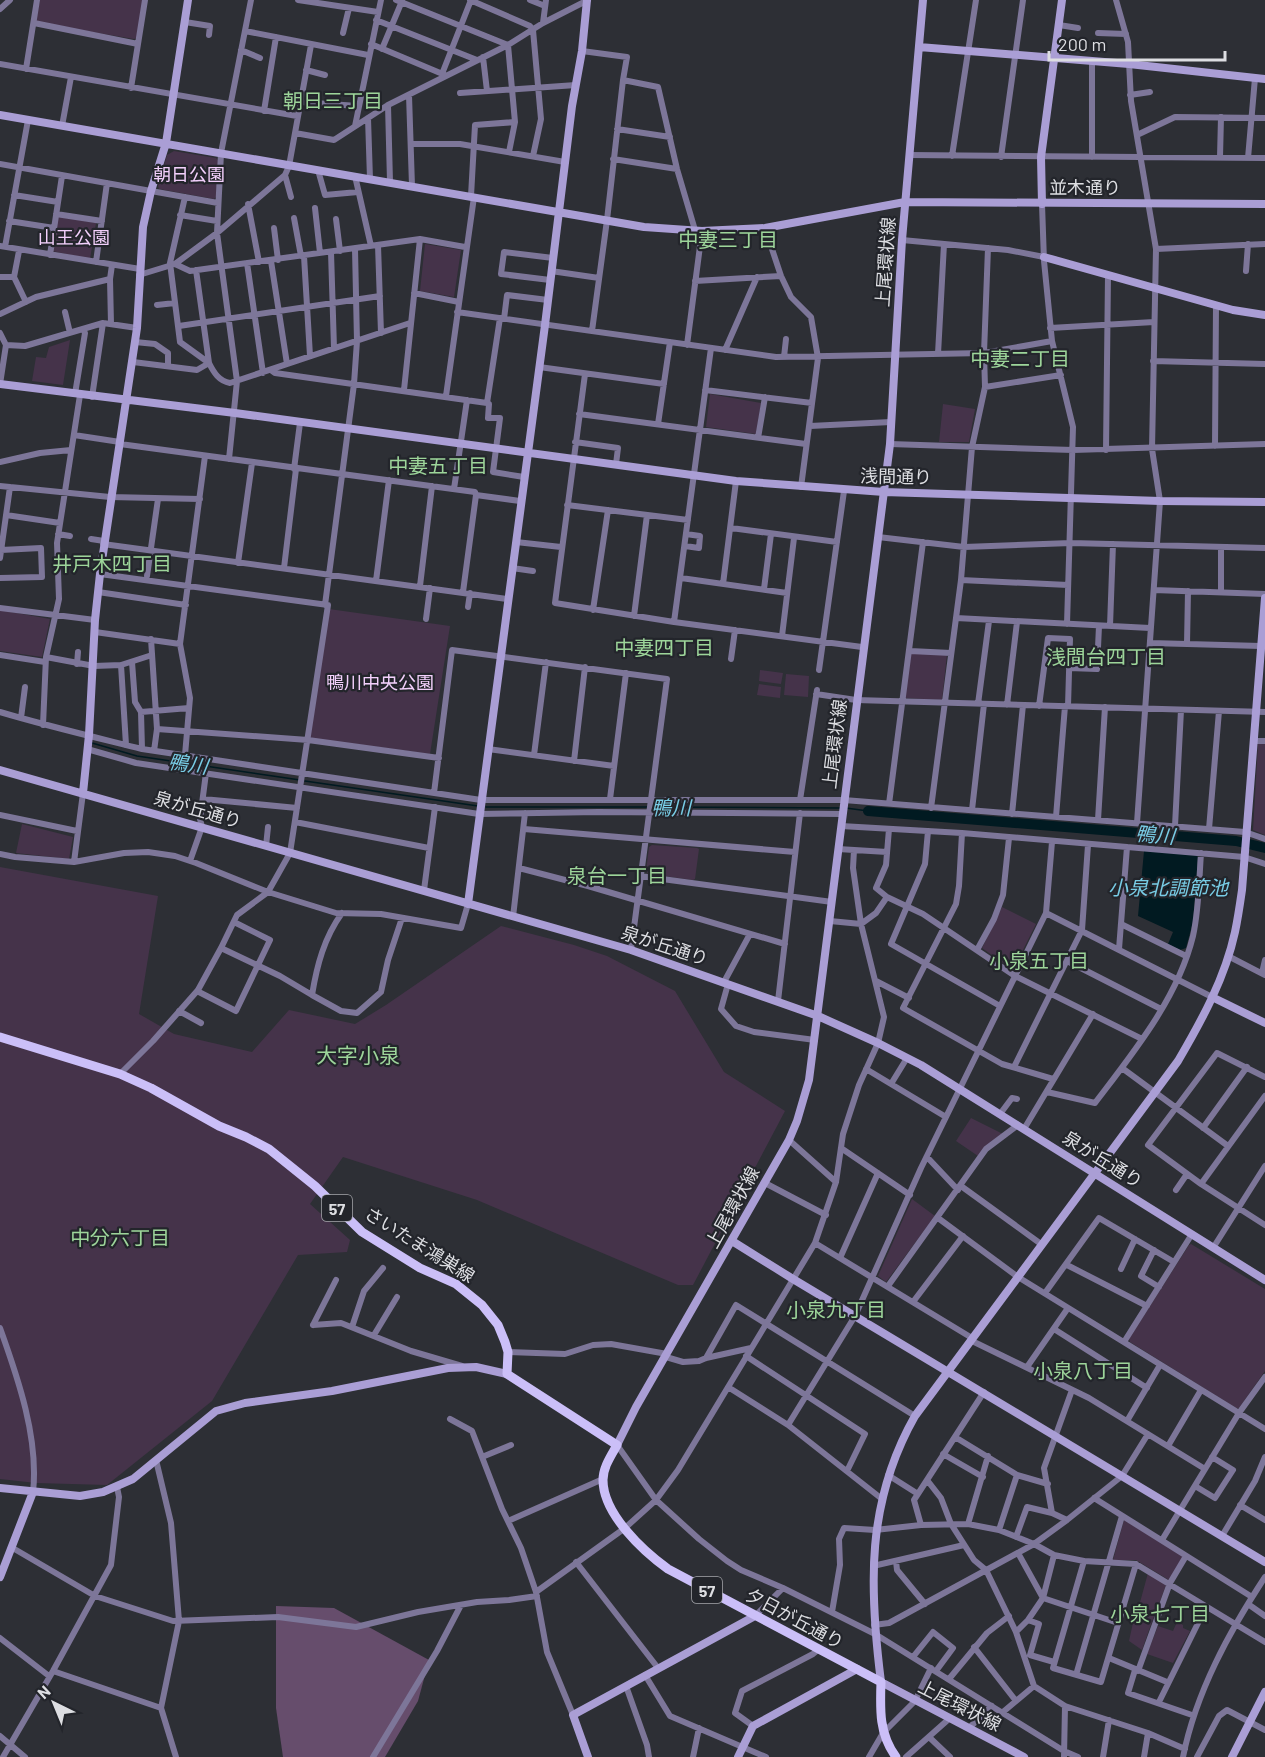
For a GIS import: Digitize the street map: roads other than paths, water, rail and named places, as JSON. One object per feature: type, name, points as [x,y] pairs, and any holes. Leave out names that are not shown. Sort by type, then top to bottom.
[{"type":"main road","name":"さいたま鴻巣線","points":[[0,1036],[120,1074],[151,1088],[219,1126],[269,1149],[315,1186],[362,1232],[420,1268],[456,1284],[469,1293],[491,1315],[502,1334],[508,1352],[507,1374]]},
{"type":"main road","points":[[507,1374],[616,1445],[603,1479]]},
{"type":"main road","name":"夕日が丘通り","points":[[603,1479],[604,1492],[611,1508],[647,1554],[668,1569],[881,1682]]},
{"type":"main road","points":[[881,1682],[881,1724],[883,1733],[896,1757]]},
{"type":"street","points":[[0,9],[10,0]]},
{"type":"street","points":[[27,69],[37,0]]},
{"type":"street","points":[[131,88],[145,0]]},
{"type":"street","points":[[74,862],[89,735],[99,574],[133,362],[143,227],[151,190],[166,143],[188,0]]},
{"type":"street","points":[[229,459],[237,381],[216,233],[221,153],[251,0]]},
{"type":"street","points":[[298,0],[327,3],[377,16],[392,26],[480,59]]},
{"type":"street","points":[[355,126],[370,44],[381,0]]},
{"type":"street","points":[[443,74],[471,0],[530,26],[541,119],[533,156]]},
{"type":"street","points":[[530,0],[546,3],[543,23]]},
{"type":"street","points":[[295,133],[334,140],[388,105],[443,74],[508,45],[543,23],[588,0]]},
{"type":"street","points":[[0,854],[74,862],[124,853],[148,852],[174,856],[268,892],[336,913],[381,914],[461,928],[468,904],[588,0]]},
{"type":"street","name":"上尾環状線","points":[[616,1445],[789,1140],[803,1101],[815,1040],[862,647],[890,444],[902,240],[923,0]]},
{"type":"street","points":[[952,156],[976,0]]},
{"type":"street","points":[[1001,157],[1023,0]]},
{"type":"street","points":[[1062,0],[1041,157],[1044,257],[1050,328],[1073,427],[1067,624]]},
{"type":"street","points":[[1116,0],[1126,34],[1131,95],[1155,249],[1152,449],[1160,501],[1137,824]]},
{"type":"street","points":[[382,49],[400,1],[508,45]]},
{"type":"street","points":[[343,33],[349,8]]},
{"type":"street","points":[[185,22],[210,26],[209,35]]},
{"type":"street","points":[[34,23],[138,44]]},
{"type":"street","points":[[1059,25],[1078,28]]},
{"type":"street","points":[[245,31],[368,56]]},
{"type":"street","points":[[1098,33],[1126,34]]},
{"type":"street","points":[[264,111],[276,37]]},
{"type":"street","points":[[370,44],[443,74]]},
{"type":"street","points":[[173,266],[285,175],[289,166],[311,45]]},
{"type":"street","points":[[508,45],[515,122],[509,152]]},
{"type":"street","points":[[919,47],[1015,53],[1265,79]]},
{"type":"street","points":[[241,50],[260,58]]},
{"type":"street","points":[[582,51],[627,57],[592,332]]},
{"type":"street","points":[[480,59],[487,91]]},
{"type":"street","points":[[1092,61],[1092,157]]},
{"type":"street","points":[[0,64],[297,116]]},
{"type":"street","points":[[306,70],[325,75]]},
{"type":"street","points":[[62,126],[70,77]]},
{"type":"street","points":[[1248,158],[1255,78]]},
{"type":"street","points":[[623,80],[658,87],[677,170],[698,231],[695,281],[687,345]]},
{"type":"street","points":[[460,93],[576,85]]},
{"type":"street","points":[[1131,95],[1150,92]]},
{"type":"street","points":[[409,95],[412,186]]},
{"type":"street","points":[[300,102],[358,106]]},
{"type":"street","points":[[388,105],[390,182]]},
{"type":"street","name":"並木通り","points":[[0,115],[473,196],[559,213],[644,227],[698,231],[765,228],[905,202],[1265,204]]},
{"type":"street","points":[[1137,135],[1175,117],[1265,118]]},
{"type":"street","points":[[1220,158],[1221,117]]},
{"type":"street","points":[[368,118],[370,178]]},
{"type":"street","points":[[28,120],[9,221],[2,246],[19,251],[96,262],[139,272],[173,266],[190,271],[420,239],[465,247]]},
{"type":"street","points":[[446,396],[473,196],[475,125],[515,122]]},
{"type":"street","points":[[617,129],[670,137]]},
{"type":"street","points":[[411,144],[460,144],[565,162]]},
{"type":"street","points":[[909,155],[1265,158]]},
{"type":"street","points":[[613,159],[677,170]]},
{"type":"street","points":[[0,164],[219,203]]},
{"type":"street","points":[[318,170],[325,195],[358,192]]},
{"type":"street","points":[[285,175],[291,196]]},
{"type":"street","points":[[50,255],[62,176]]},
{"type":"street","points":[[355,176],[375,246],[381,296],[381,333]]},
{"type":"street","points":[[96,262],[107,183]]},
{"type":"street","points":[[14,195],[58,202]]},
{"type":"street","points":[[185,197],[180,215],[173,266],[180,342],[209,363]]},
{"type":"street","points":[[248,204],[259,262]]},
{"type":"street","points":[[315,208],[320,254]]},
{"type":"street","points":[[56,214],[102,221]]},
{"type":"street","points":[[180,215],[217,221]]},
{"type":"street","points":[[294,218],[302,256],[308,308],[310,356]]},
{"type":"street","points":[[336,219],[340,251]]},
{"type":"street","points":[[9,221],[54,228]]},
{"type":"street","points":[[274,228],[279,312],[287,364]]},
{"type":"street","points":[[765,228],[791,297],[811,317],[818,358],[801,487]]},
{"type":"street","points":[[404,390],[420,239]]},
{"type":"street","points":[[902,240],[1008,249],[1233,310],[1265,315]]},
{"type":"street","points":[[938,354],[944,244]]},
{"type":"street","points":[[1246,271],[1248,244]]},
{"type":"street","points":[[1155,249],[1265,244]]},
{"type":"street","points":[[931,808],[961,580],[972,447],[985,387],[988,248]]},
{"type":"street","points":[[325,605],[354,384],[357,340],[355,249]]},
{"type":"street","points":[[19,251],[14,277],[26,302]]},
{"type":"street","points":[[331,252],[334,348]]},
{"type":"street","points":[[553,258],[504,252],[501,274],[599,278]]},
{"type":"street","points":[[247,263],[263,373]]},
{"type":"street","points":[[111,324],[112,265]]},
{"type":"street","points":[[196,270],[209,363],[214,374],[224,382],[230,383],[263,373],[410,323]]},
{"type":"street","points":[[1106,450],[1108,275]]},
{"type":"street","points":[[695,281],[782,276]]},
{"type":"street","points":[[0,277],[14,277]]},
{"type":"street","points":[[725,350],[757,277]]},
{"type":"street","points":[[0,314],[26,302],[110,279]]},
{"type":"street","points":[[414,293],[459,302]]},
{"type":"street","points":[[524,477],[493,472],[500,418],[488,418],[489,404],[487,403],[507,295],[548,300]]},
{"type":"street","points":[[179,326],[381,296]]},
{"type":"street","points":[[157,305],[175,303]]},
{"type":"street","points":[[1215,446],[1216,305]]},
{"type":"street","points":[[65,312],[70,333]]},
{"type":"street","points":[[457,312],[784,357],[984,353],[1052,341]]},
{"type":"street","points":[[1050,328],[1154,322]]},
{"type":"street","points":[[6,345],[25,346],[103,323],[137,328]]},
{"type":"street","points":[[92,397],[103,323]]},
{"type":"street","points":[[43,725],[45,659],[59,599],[58,534],[74,435],[85,333],[83,329]]},
{"type":"street","points":[[0,333],[6,345],[0,384]]},
{"type":"street","points":[[784,357],[786,339]]},
{"type":"street","points":[[135,342],[154,344],[168,354],[168,366]]},
{"type":"street","points":[[658,424],[669,342]]},
{"type":"street","points":[[675,622],[711,348]]},
{"type":"street","points":[[1153,361],[1265,364]]},
{"type":"street","points":[[133,362],[197,370],[209,363]]},
{"type":"street","points":[[539,367],[664,384]]},
{"type":"street","points":[[272,370],[274,373],[487,403]]},
{"type":"street","points":[[585,374],[555,603],[862,647]]},
{"type":"street","points":[[985,387],[1061,375]]},
{"type":"street","name":"浅間通り","points":[[0,384],[235,413],[736,481],[844,491],[1265,502]]},
{"type":"street","points":[[705,390],[812,404]]},
{"type":"street","points":[[758,438],[765,397]]},
{"type":"street","points":[[454,489],[467,400]]},
{"type":"street","points":[[579,414],[806,444]]},
{"type":"street","points":[[810,426],[891,422]]},
{"type":"street","points":[[284,568],[300,423]]},
{"type":"street","points":[[74,435],[252,463],[475,492],[476,495],[520,501]]},
{"type":"street","points":[[575,442],[618,448],[616,464]]},
{"type":"street","points":[[890,444],[1106,450],[1265,444]]},
{"type":"street","points":[[0,462],[40,453],[71,450]]},
{"type":"street","points":[[185,755],[189,698],[180,644],[205,456]]},
{"type":"street","points":[[238,562],[252,463]]},
{"type":"street","points":[[376,581],[389,480]]},
{"type":"street","points":[[723,584],[736,481]]},
{"type":"street","points":[[0,486],[110,497],[200,499]]},
{"type":"street","points":[[420,586],[432,486]]},
{"type":"street","points":[[0,558],[10,487]]},
{"type":"street","points":[[819,670],[844,491]]},
{"type":"street","points":[[468,607],[467,593],[476,495]]},
{"type":"street","points":[[147,576],[158,499]]},
{"type":"street","points":[[567,505],[688,520]]},
{"type":"street","points":[[593,610],[608,510]]},
{"type":"street","points":[[6,515],[60,523]]},
{"type":"street","points":[[634,616],[647,515]]},
{"type":"street","points":[[731,528],[837,542]]},
{"type":"street","points":[[58,534],[70,536]]},
{"type":"street","points":[[685,546],[699,548],[700,536],[686,534]]},
{"type":"street","points":[[764,589],[771,534]]},
{"type":"street","points":[[878,537],[964,547],[1071,543],[1265,548]]},
{"type":"street","points":[[782,636],[794,538]]},
{"type":"street","points":[[91,539],[150,552],[507,599]]},
{"type":"street","points":[[516,542],[561,548]]},
{"type":"street","points":[[889,804],[923,542]]},
{"type":"street","points":[[1110,626],[1113,544]]},
{"type":"street","points":[[1221,547],[1221,592]]},
{"type":"street","points":[[0,578],[42,577],[41,548],[1,550]]},
{"type":"street","points":[[512,568],[533,571]]},
{"type":"street","points":[[99,574],[328,605],[290,853],[268,892],[237,915],[196,991],[120,1074]]},
{"type":"street","points":[[681,578],[787,593]]},
{"type":"street","points":[[961,580],[1068,585]]},
{"type":"street","points":[[426,619],[430,588]]},
{"type":"street","points":[[881,1682],[874,1629],[875,1530],[888,1475],[896,1455],[915,1416],[947,1371],[1178,1060],[1203,1018],[1236,931],[1254,741],[1261,712],[1265,596],[1154,590]]},
{"type":"street","points":[[1187,644],[1188,591]]},
{"type":"street","points":[[98,592],[186,605]]},
{"type":"street","points":[[0,608],[95,620]]},
{"type":"street","points":[[956,618],[1150,628]]},
{"type":"street","points":[[972,810],[989,621]]},
{"type":"street","points":[[1007,705],[1017,622]]},
{"type":"street","points":[[1069,668],[1097,669],[1099,626]]},
{"type":"street","points":[[731,658],[735,630]]},
{"type":"street","points":[[95,632],[180,644]]},
{"type":"street","points":[[1039,706],[1048,638],[1070,639],[1056,817]]},
{"type":"street","points":[[151,639],[157,729],[154,751]]},
{"type":"street","points":[[1150,643],[1262,646]]},
{"type":"street","points":[[434,793],[452,650],[667,679],[631,950]]},
{"type":"street","points":[[910,651],[951,653]]},
{"type":"street","points":[[77,663],[78,652]]},
{"type":"street","points":[[0,655],[94,666],[121,665],[152,656]]},
{"type":"street","points":[[132,662],[135,702],[141,712],[142,749]]},
{"type":"street","points":[[534,755],[546,662]]},
{"type":"street","points":[[121,665],[126,746]]},
{"type":"street","points":[[574,760],[585,668]]},
{"type":"street","points":[[609,799],[626,673]]},
{"type":"street","points":[[21,718],[25,687]]},
{"type":"street","points":[[800,800],[817,692],[856,700],[1261,712]]},
{"type":"street","points":[[1012,814],[1023,705]]},
{"type":"street","points":[[1098,820],[1105,707]]},
{"type":"street","points":[[141,712],[189,708]]},
{"type":"street","points":[[1175,826],[1181,710]]},
{"type":"street","points":[[1209,829],[1219,711]]},
{"type":"street","points":[[0,712],[70,733],[89,735],[142,749],[482,800],[844,800],[1245,832],[1265,838]]},
{"type":"street","points":[[157,729],[187,733],[308,740],[439,758]]},
{"type":"street","points":[[1254,741],[1265,741]]},
{"type":"street","points":[[87,749],[136,763],[479,814],[842,814]]},
{"type":"street","points":[[488,749],[614,766]]},
{"type":"street","name":"泉が丘通り","points":[[0,770],[631,950],[818,1016],[878,1043],[960,1089],[1265,1280]]},
{"type":"street","points":[[190,861],[202,827],[200,819],[206,773]]},
{"type":"street","points":[[203,799],[297,808]]},
{"type":"street","points":[[424,890],[435,807]]},
{"type":"street","points":[[513,917],[525,813]]},
{"type":"street","points":[[778,1001],[800,813]]},
{"type":"street","points":[[0,815],[77,831]]},
{"type":"street","points":[[295,822],[429,848]]},
{"type":"street","points":[[841,826],[1201,853],[1244,857],[1265,864]]},
{"type":"street","points":[[266,846],[268,827]]},
{"type":"street","points":[[889,828],[886,865],[876,888],[887,897],[908,906],[944,928],[1015,976],[1142,1039]]},
{"type":"street","points":[[524,830],[795,852]]},
{"type":"street","points":[[928,831],[925,864],[891,944],[999,1006]]},
{"type":"street","points":[[962,834],[956,904],[927,965],[903,1008],[1002,1064],[1053,1080]]},
{"type":"street","points":[[977,950],[994,919],[1003,895],[1009,838]]},
{"type":"street","points":[[788,1425],[855,1316],[927,1157],[1046,913],[1052,842]]},
{"type":"street","points":[[1014,1067],[1082,930],[1088,845]]},
{"type":"street","points":[[1119,949],[1127,847]]},
{"type":"street","points":[[838,849],[886,852]]},
{"type":"street","points":[[11,1547],[95,1596],[173,1621],[278,1617],[356,1628],[418,1612],[536,1594],[576,1562],[626,1528],[656,1500],[678,1470],[815,1243],[826,1215],[836,1182],[843,1134],[878,1043],[884,1017],[861,924],[853,868],[854,850]]},
{"type":"street","points":[[1047,1092],[1095,1103],[1156,1021],[1177,979],[1192,938],[1201,853]]},
{"type":"street","points":[[519,868],[786,944]]},
{"type":"street","points":[[640,876],[832,902]]},
{"type":"street","points":[[830,921],[861,924],[876,913],[887,897]]},
{"type":"street","points":[[312,995],[317,964],[334,925],[342,913]]},
{"type":"street","points":[[1046,913],[1265,1023]]},
{"type":"street","points":[[221,948],[341,1011],[357,1013],[381,992],[388,960],[402,918]]},
{"type":"street","points":[[196,991],[236,1011],[270,940],[234,922]]},
{"type":"street","points":[[1121,924],[1186,956]]},
{"type":"street","points":[[750,934],[726,983],[721,1009],[736,1026],[755,1032],[815,1040]]},
{"type":"street","points":[[1228,956],[1263,974],[1265,960]]},
{"type":"street","points":[[1067,961],[1161,1009]]},
{"type":"street","points":[[876,981],[909,998]]},
{"type":"street","points":[[179,1011],[201,1023]]},
{"type":"street","points":[[888,1286],[986,1149],[1021,1127],[1047,1092],[1093,1014]]},
{"type":"street","points":[[1265,1077],[1217,1053],[1148,1146],[1238,1209],[1265,1225]]},
{"type":"street","points":[[891,1084],[907,1058]]},
{"type":"street","points":[[1203,1128],[1247,1067]]},
{"type":"street","points":[[1122,1068],[1228,1146]]},
{"type":"street","points":[[866,1070],[946,1117]]},
{"type":"street","points":[[1201,1184],[1265,1096]]},
{"type":"street","points":[[1000,1114],[1012,1098],[1017,1099]]},
{"type":"street","points":[[789,1140],[836,1182]]},
{"type":"street","points":[[841,1148],[910,1195]]},
{"type":"street","points":[[927,1157],[959,1188],[1041,1244]]},
{"type":"street","points":[[1213,1248],[1265,1166]]},
{"type":"street","points":[[840,1258],[878,1173]]},
{"type":"street","points":[[1176,1190],[1187,1174]]},
{"type":"street","points":[[765,1182],[826,1215]]},
{"type":"street","points":[[938,1218],[1018,1276],[1265,1429]]},
{"type":"street","points":[[1046,1293],[1100,1218],[1174,1262]]},
{"type":"street","points":[[1124,1342],[1192,1234]]},
{"type":"street","points":[[913,1302],[963,1236]]},
{"type":"street","points":[[1120,1269],[1135,1239]]},
{"type":"street","points":[[732,1240],[793,1279],[1265,1562]]},
{"type":"street","points":[[815,1243],[971,1339],[1072,1390],[1205,1469]]},
{"type":"street","points":[[1154,1250],[1141,1276],[1159,1287]]},
{"type":"street","points":[[1067,1265],[1147,1306]]},
{"type":"street","points":[[352,1327],[364,1291],[383,1268]]},
{"type":"street","points":[[336,1280],[313,1325],[340,1323],[411,1351],[463,1366],[507,1374]]},
{"type":"street","points":[[374,1335],[397,1297]]},
{"type":"street","points":[[706,1358],[736,1305],[915,1416]]},
{"type":"street","points":[[1027,1367],[1068,1308]]},
{"type":"street","points":[[0,1328],[24,1403],[35,1471],[33,1492],[0,1577]]},
{"type":"street","points":[[1053,1329],[1147,1388]]},
{"type":"street","points":[[508,1352],[565,1354],[593,1345],[611,1344],[666,1355],[683,1362],[699,1361],[751,1348]]},
{"type":"street","points":[[746,1356],[865,1434],[847,1471]]},
{"type":"street","points":[[1127,1421],[1160,1365]]},
{"type":"street","points":[[0,1488],[80,1496],[103,1492],[133,1479],[216,1411],[244,1403],[332,1391],[463,1366]]},
{"type":"street","points":[[1162,1540],[1239,1413],[1265,1377]]},
{"type":"street","points":[[728,1387],[788,1425],[882,1499]]},
{"type":"street","points":[[1052,1513],[1044,1468],[1072,1390]]},
{"type":"street","points":[[1168,1446],[1201,1390]]},
{"type":"street","points":[[921,1525],[914,1500],[984,1392]]},
{"type":"street","points":[[450,1419],[472,1431],[521,1548],[536,1594],[547,1652],[588,1757]]},
{"type":"street","points":[[874,1629],[890,1623],[1018,1553],[1067,1521],[1122,1476],[1148,1434]]},
{"type":"street","points":[[955,1437],[1017,1475],[1048,1484]]},
{"type":"street","points":[[482,1457],[511,1445]]},
{"type":"street","points":[[616,1445],[656,1500],[727,1561],[741,1570],[874,1629],[913,1657],[1003,1712],[1064,1754],[1077,1757]]},
{"type":"street","points":[[943,1454],[983,1477]]},
{"type":"street","points":[[968,1524],[988,1456]]},
{"type":"street","points":[[1195,1486],[1215,1498],[1233,1470],[1212,1457]]},
{"type":"street","points":[[1222,1536],[1256,1480],[1265,1457]]},
{"type":"street","points":[[156,1460],[171,1523],[179,1621],[161,1708],[176,1757]]},
{"type":"street","points":[[888,1475],[918,1494]]},
{"type":"street","points":[[999,1530],[1017,1475]]},
{"type":"street","points":[[508,1521],[603,1479]]},
{"type":"street","points":[[927,1480],[941,1498],[951,1524],[964,1545],[974,1560],[986,1570],[1016,1632],[1034,1686],[1065,1706],[1148,1733],[1185,1749]]},
{"type":"street","points":[[3,1757],[111,1564],[119,1497],[117,1487]]},
{"type":"street","points":[[1094,1498],[1252,1597]]},
{"type":"street","points":[[1240,1505],[1265,1520]]},
{"type":"street","points":[[1016,1537],[1027,1507],[1052,1513],[1067,1521]]},
{"type":"street","points":[[1076,1675],[1122,1516]]},
{"type":"street","points":[[832,1612],[840,1565],[839,1539],[844,1528],[875,1530],[921,1525],[968,1524],[999,1530],[1054,1555],[1084,1561],[1137,1564],[1265,1642]]},
{"type":"street","points":[[873,1566],[964,1545]]},
{"type":"street","points":[[1018,1553],[1043,1598],[1118,1623]]},
{"type":"street","points":[[1016,1632],[1028,1620],[1043,1598],[1054,1555]]},
{"type":"street","points":[[1186,1556],[1170,1583],[1128,1693],[1192,1715]]},
{"type":"street","points":[[1084,1561],[1053,1668],[1101,1682],[1137,1564]]},
{"type":"street","points":[[576,1562],[658,1668]]},
{"type":"street","points":[[896,1562],[897,1570],[925,1604]]},
{"type":"street","points":[[1183,1757],[1192,1715],[1235,1624],[1265,1577]]},
{"type":"street","points":[[573,1715],[755,1616],[783,1588]]},
{"type":"street","points":[[1258,1588],[1265,1592]]},
{"type":"street","points":[[1248,1604],[1265,1616]]},
{"type":"street","points":[[373,1757],[437,1651],[461,1605]]},
{"type":"street","points":[[1159,1702],[1206,1607]]},
{"type":"street","points":[[949,1679],[987,1633],[1009,1616]]},
{"type":"street","points":[[1028,1620],[1039,1624],[1030,1655],[1054,1662]]},
{"type":"street","points":[[869,1757],[883,1733],[915,1701],[933,1670],[953,1648],[933,1632],[913,1657]]},
{"type":"street","points":[[0,1638],[51,1674],[161,1708]]},
{"type":"street","points":[[974,1647],[1016,1701]]},
{"type":"street","points":[[753,1726],[735,1713],[742,1691],[819,1649]]},
{"type":"street","points":[[1109,1659],[1167,1682]]},
{"type":"street","points":[[738,1757],[753,1726],[857,1669]]},
{"type":"street","points":[[645,1675],[670,1716],[766,1757]]},
{"type":"street","name":"上尾環状線","points":[[881,1682],[1024,1757]]},
{"type":"street","points":[[626,1686],[649,1757]]},
{"type":"street","points":[[1003,1712],[1034,1686]]},
{"type":"street","points":[[1232,1757],[1264,1696]]},
{"type":"street","points":[[969,1728],[992,1706]]},
{"type":"street","points":[[1064,1754],[1065,1706]]},
{"type":"street","points":[[1197,1757],[1219,1716],[1227,1710],[1265,1730]]},
{"type":"street","points":[[906,1757],[950,1718]]},
{"type":"street","points":[[1103,1757],[1110,1720]]},
{"type":"street","points":[[693,1757],[699,1728]]},
{"type":"street","points":[[1144,1757],[1148,1733]]},
{"type":"street","points":[[0,1736],[25,1757]]},
{"type":"street","points":[[929,1737],[950,1757]]},
{"type":"water","name":"小泉北調節池","points":[[1144,851],[1195,854],[1198,857],[1193,922],[1186,948],[1180,950],[1168,944],[1173,932],[1138,916]]},
{"type":"waterway","name":"鴨川","points":[[92,743],[137,756],[300,780]]},
{"type":"waterway","name":"鴨川","points":[[305,781],[478,806]]},
{"type":"waterway","name":"鴨川","points":[[486,807],[649,807]]},
{"type":"waterway","name":"鴨川","points":[[654,807],[841,808]]},
{"type":"waterway","name":"鴨川","points":[[846,808],[868,811]]},
{"type":"waterway","name":"鴨川","points":[[868,811],[1236,841],[1265,848]]},
{"type":"district","name":"朝日三丁目","points":[[333,100]]},
{"type":"district","name":"中妻三丁目","points":[[728,239]]},
{"type":"district","name":"中妻二丁目","points":[[1020,358]]},
{"type":"district","name":"中妻五丁目","points":[[438,465]]},
{"type":"district","name":"井戸木四丁目","points":[[112,563]]},
{"type":"district","name":"中妻四丁目","points":[[664,647]]},
{"type":"district","name":"浅間台四丁目","points":[[1106,656]]},
{"type":"district","name":"泉台一丁目","points":[[617,875]]},
{"type":"district","name":"小泉五丁目","points":[[1039,960]]},
{"type":"district","name":"大字小泉","points":[[358,1054]]},
{"type":"district","name":"中分六丁目","points":[[120,1237]]},
{"type":"district","name":"小泉九丁目","points":[[836,1309]]},
{"type":"district","name":"小泉八丁目","points":[[1083,1370]]},
{"type":"district","name":"小泉七丁目","points":[[1160,1613]]},
{"type":"park label","name":"朝日公園","points":[[189,174]]},
{"type":"park label","name":"山王公園","points":[[74,237]]},
{"type":"park label","name":"鴨川中央公園","points":[[380,682]]}]
